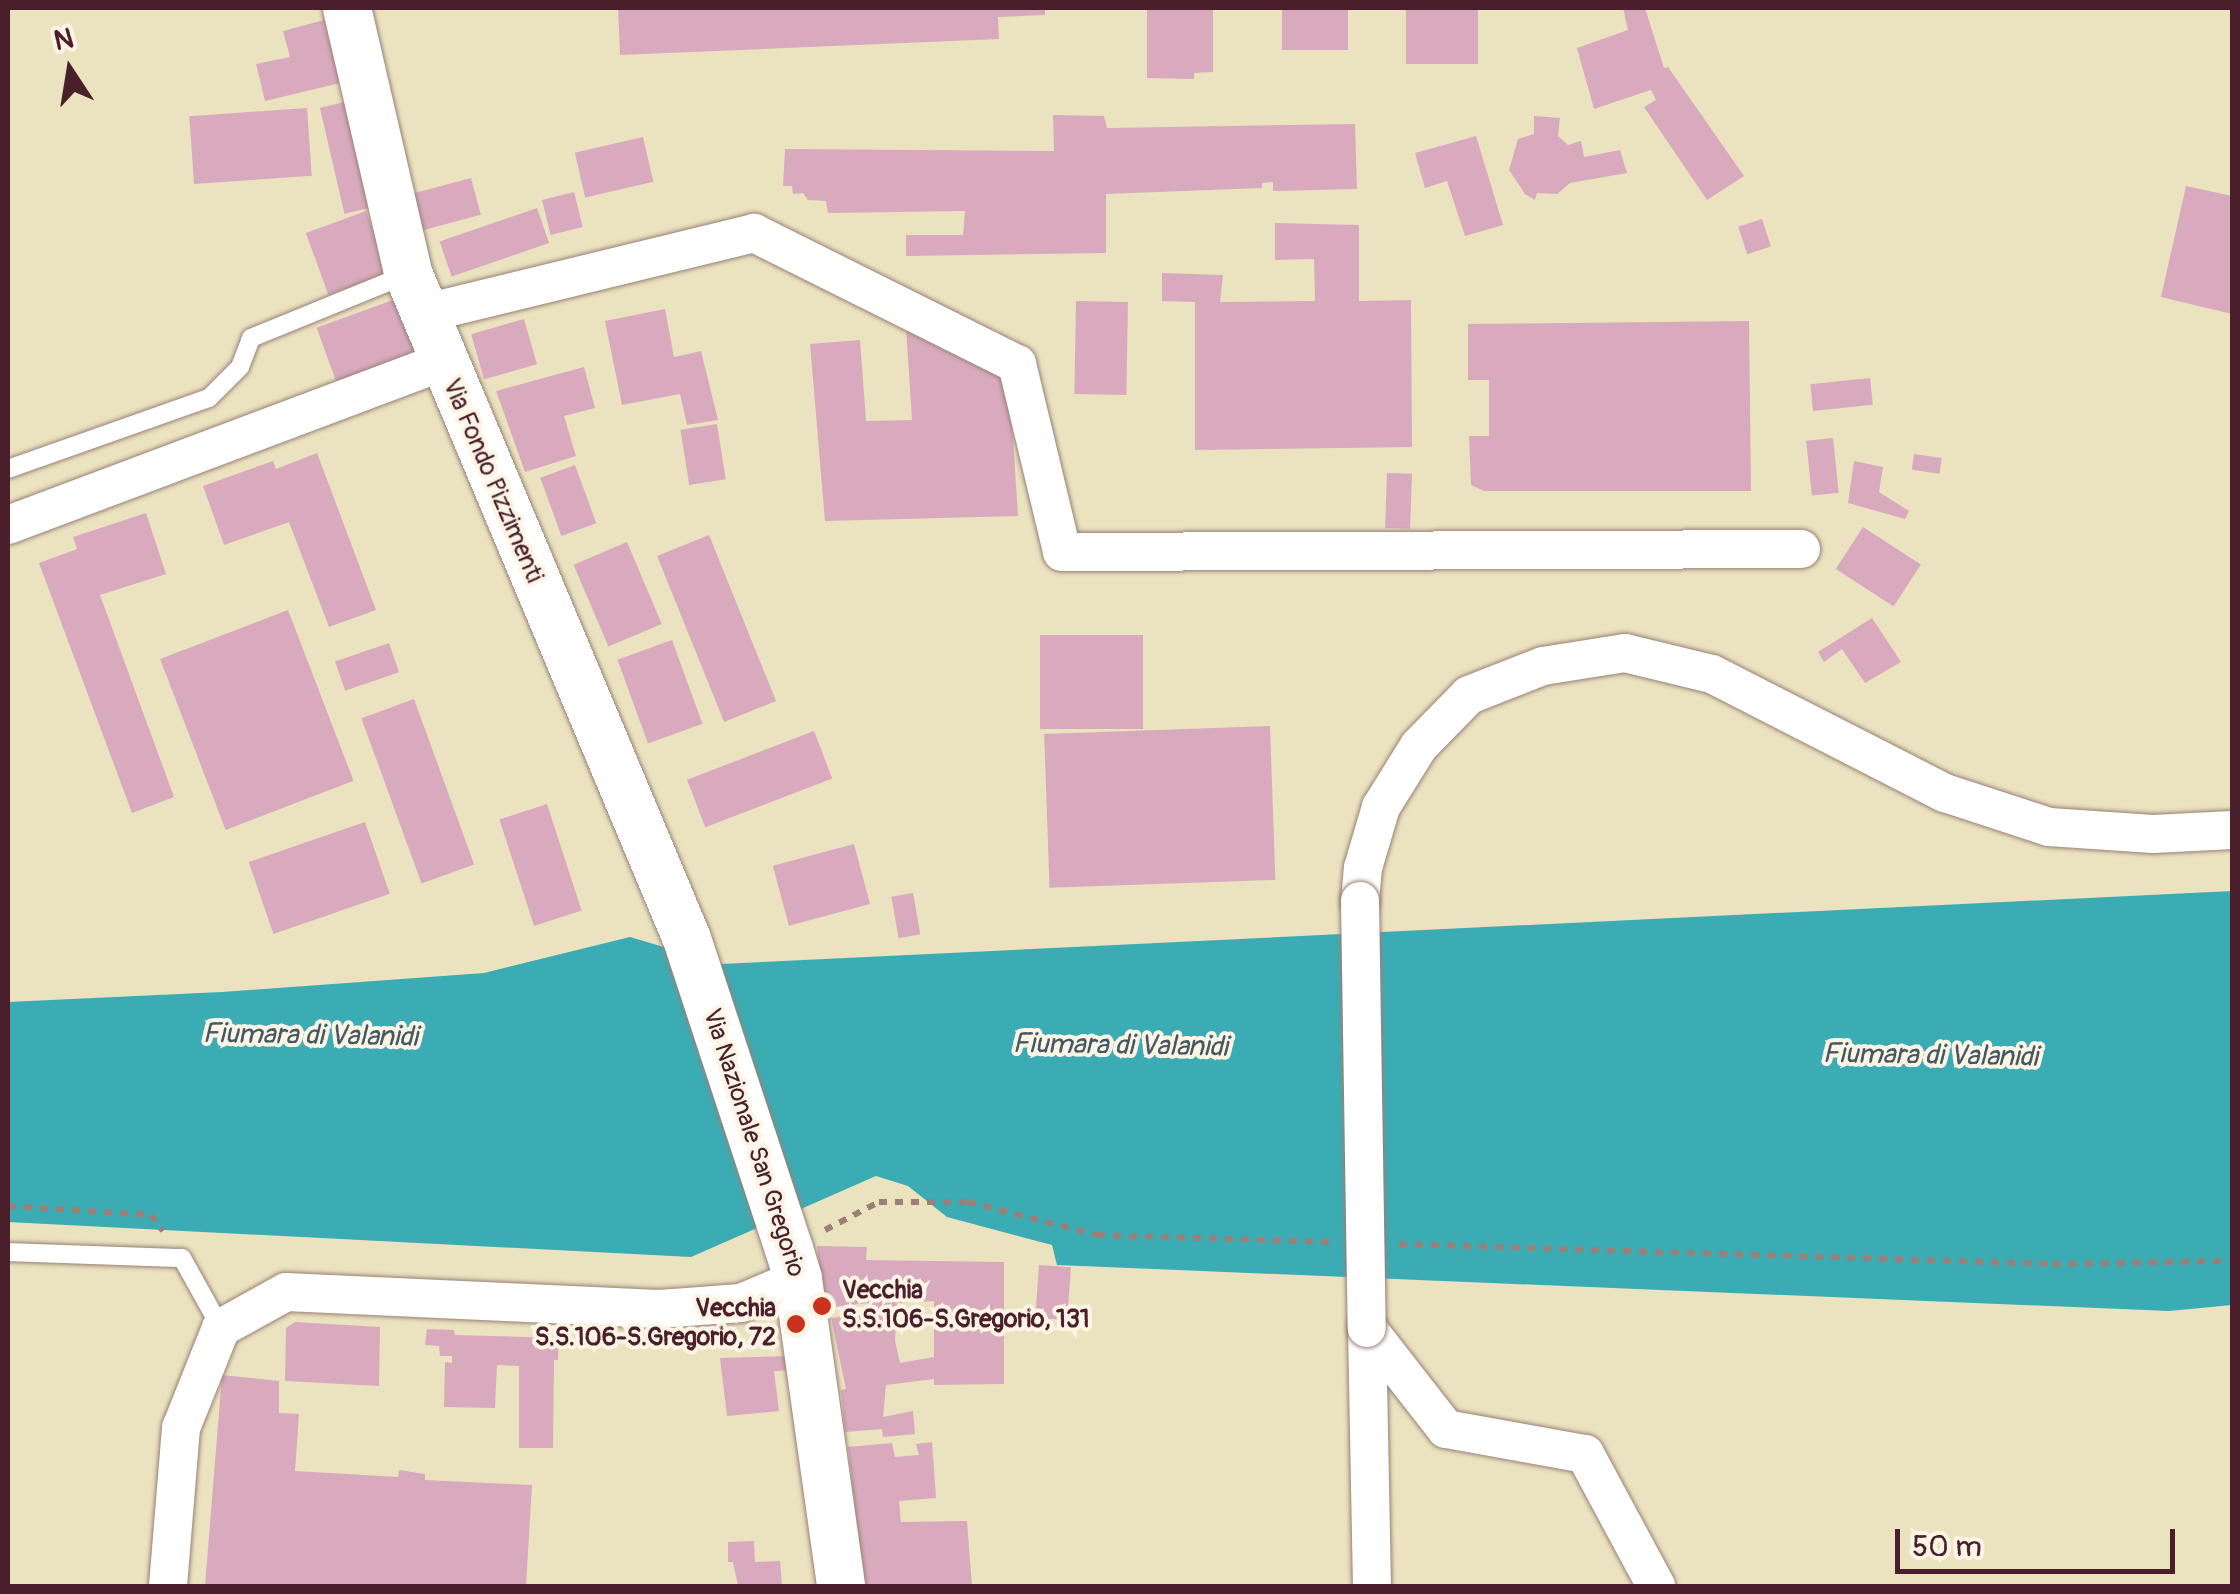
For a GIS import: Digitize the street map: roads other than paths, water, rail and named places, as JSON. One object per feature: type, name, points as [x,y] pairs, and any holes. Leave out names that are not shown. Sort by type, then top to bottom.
[{"type":"street","name":"Via Fondo Pizzimenti","points":[[347,8],[417,293],[442,362],[687,939]]},
{"type":"street","points":[[417,293],[754,234],[1017,364],[1062,552],[1801,549]]},
{"type":"street","points":[[8,525],[442,362]]},
{"type":"street","points":[[1372,1586],[1360,900],[1363,868],[1381,807],[1419,746],[1469,694],[1543,666],[1625,653],[1712,674],[1945,793],[2048,827],[2153,834],[2232,830]]},
{"type":"street","name":"Via Nazionale San Gregorio","points":[[687,939],[790,1255],[841,1586]]},
{"type":"street","points":[[168,1586],[181,1428],[221,1328],[286,1292],[659,1309],[741,1303],[790,1255]]},
{"type":"street","points":[[1367,1328],[1446,1429],[1585,1454],[1648,1580]]},
{"type":"lane","points":[[8,468],[208,398],[240,367],[251,338],[417,293]]},
{"type":"lane","points":[[8,1252],[182,1258],[221,1328]]},
{"type":"water","name":"Fiumara di Valanidi","points":[[2232,891],[2232,1305],[2169,1311],[1057,1265],[1052,1245],[947,1217],[908,1186],[876,1176],[691,1257],[8,1222],[8,1002],[222,992],[484,973],[630,937],[721,964]]},
{"type":"place","name":"Vecchia S.S.106-S.Gregorio, 131","points":[[822,1306]]},
{"type":"place","name":"Vecchia S.S.106-S.Gregorio, 72","points":[[796,1324]]}]
